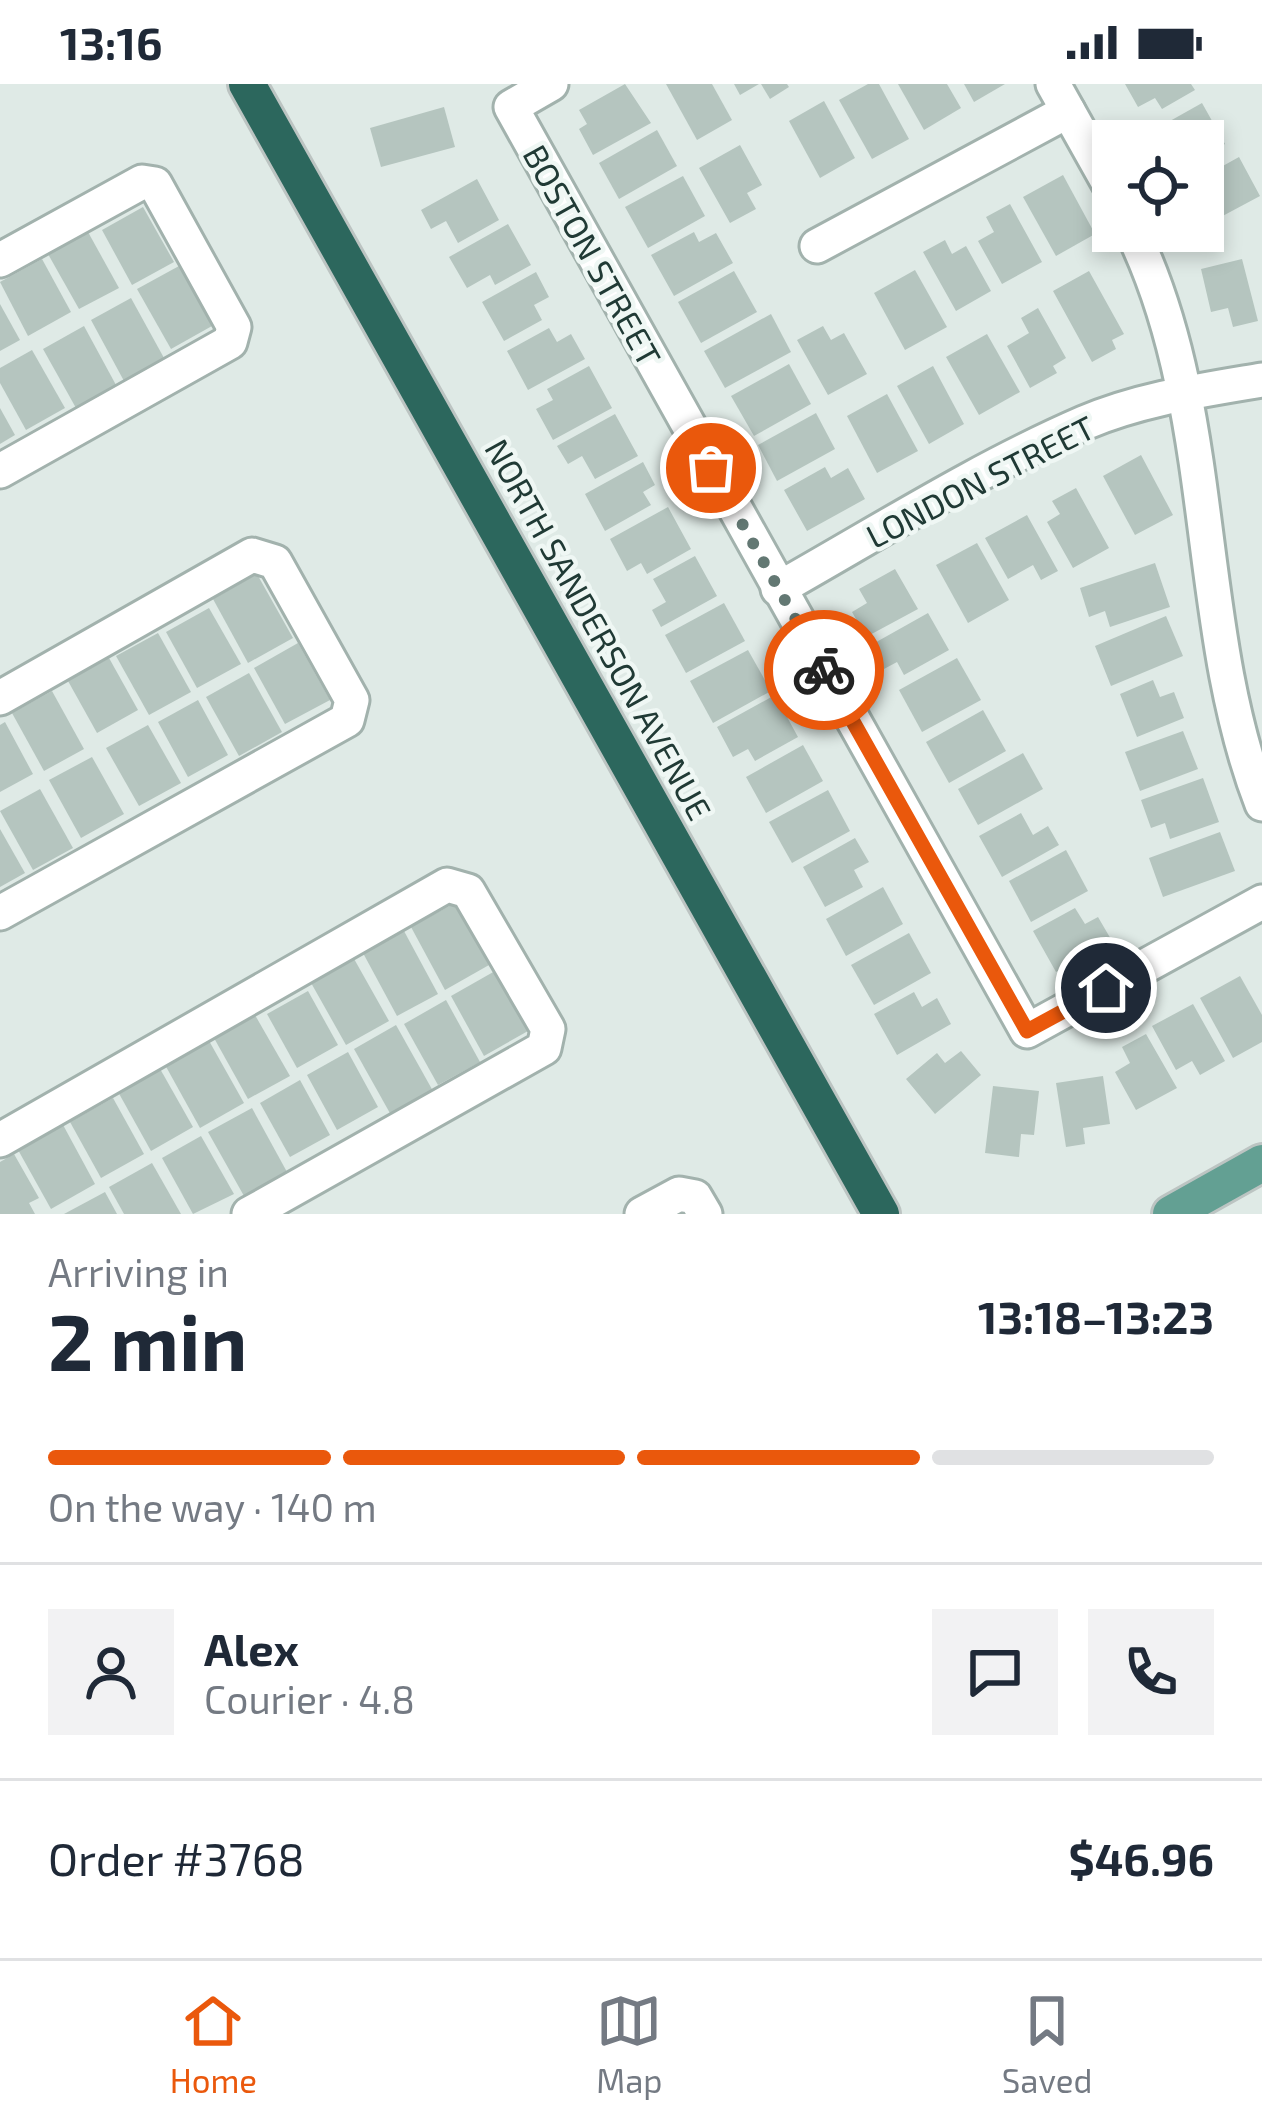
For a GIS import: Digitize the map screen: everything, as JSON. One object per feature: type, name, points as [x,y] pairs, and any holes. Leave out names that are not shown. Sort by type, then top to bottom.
[{"type":"highway","name":"NORTH SANDERSON AVENUE","points":[[247,84],[881,1214]]},
{"type":"main road","points":[[1171,1214],[1262,1162]]},
{"type":"street","name":"BOSTON STREET","points":[[551,84],[511,107],[1027,1031],[1262,902]]},
{"type":"street","points":[[817,246],[1060,98],[1092,154]]},
{"type":"street","points":[[0,260],[142,182],[155,184],[234,327],[230,342],[0,471]]},
{"type":"street","points":[[1139,252],[1185,393],[1231,691],[1262,804]]},
{"type":"street","name":"LONDON STREET","points":[[778,589],[974,478],[1088,421],[1185,393],[1262,380]]},
{"type":"street","points":[[0,698],[252,555],[275,562],[352,700],[347,720],[0,914]]},
{"type":"street","points":[[0,1140],[447,885],[468,891],[548,1029],[544,1048],[249,1214]]},
{"type":"street","points":[[642,1214],[679,1194],[695,1197],[705,1214]]},
{"type":"building","points":[[625,84],[651,123],[593,155],[579,129],[587,124],[579,110]]},
{"type":"building","points":[[666,84],[712,84],[732,120],[697,140]]},
{"type":"building","points":[[734,84],[759,84],[740,95]]},
{"type":"building","points":[[761,84],[787,84],[789,87],[770,99]]},
{"type":"building","points":[[868,84],[879,84],[909,139],[872,159],[839,100]]},
{"type":"building","points":[[898,84],[947,84],[961,108],[924,130]]},
{"type":"building","points":[[964,84],[1005,84],[974,102]]},
{"type":"building","points":[[1125,84],[1191,84],[1195,90],[1162,109],[1155,98],[1138,107]]},
{"type":"building","points":[[824,101],[855,158],[820,178],[789,121]]},
{"type":"building","points":[[1202,103],[1212,120],[1172,120]]},
{"type":"building","points":[[444,107],[455,147],[381,167],[370,128]]},
{"type":"building","points":[[657,130],[677,166],[619,199],[599,163]]},
{"type":"building","points":[[740,145],[762,185],[747,193],[756,209],[730,223],[699,168]]},
{"type":"building","points":[[1239,157],[1260,196],[1224,215],[1224,165]]},
{"type":"building","points":[[1063,175],[1092,236],[1056,256],[1023,197]]},
{"type":"building","points":[[683,176],[705,216],[648,248],[625,207]]},
{"type":"building","points":[[477,179],[499,220],[458,243],[446,221],[431,229],[421,210]]},
{"type":"building","points":[[1010,204],[1042,262],[1002,284],[978,241],[994,232],[986,217]]},
{"type":"building","points":[[143,207],[174,262],[132,285],[102,230]]},
{"type":"building","points":[[508,224],[531,265],[495,285],[490,275],[467,288],[449,257]]},
{"type":"building","points":[[88,232],[119,288],[79,309],[48,254]]},
{"type":"building","points":[[694,232],[699,242],[716,233],[733,263],[674,296],[651,255]]},
{"type":"building","points":[[945,240],[952,254],[966,246],[991,291],[956,311],[923,252]]},
{"type":"building","points":[[42,259],[71,312],[28,336],[0,282]]},
{"type":"building","points":[[1242,259],[1258,321],[1233,327],[1228,308],[1211,312],[1201,269]]},
{"type":"building","points":[[179,266],[212,326],[171,349],[137,289]]},
{"type":"building","points":[[915,270],[947,327],[905,350],[874,293]]},
{"type":"building","points":[[734,271],[757,312],[701,343],[678,302]]},
{"type":"building","points":[[1089,271],[1124,334],[1112,340],[1116,349],[1092,362],[1053,291]]},
{"type":"building","points":[[536,272],[549,297],[534,305],[542,320],[504,341],[482,302]]},
{"type":"building","points":[[131,298],[164,358],[124,381],[91,320]]},
{"type":"building","points":[[0,304],[20,340],[0,351]]},
{"type":"building","points":[[1038,308],[1066,358],[1053,366],[1057,373],[1030,388],[1007,346],[1029,333],[1021,318]]},
{"type":"building","points":[[771,314],[791,352],[725,388],[704,351]]},
{"type":"building","points":[[84,326],[116,385],[76,408],[43,349]]},
{"type":"building","points":[[823,326],[831,340],[844,333],[867,374],[828,395],[797,340]]},
{"type":"building","points":[[549,328],[557,342],[571,334],[585,359],[528,390],[507,351]]},
{"type":"building","points":[[987,334],[1020,392],[979,415],[946,357]]},
{"type":"building","points":[[32,350],[65,408],[26,430],[0,383],[0,368]]},
{"type":"building","points":[[789,364],[811,404],[754,436],[731,396]]},
{"type":"building","points":[[589,366],[612,408],[553,440],[536,409],[553,400],[547,389]]},
{"type":"building","points":[[933,366],[964,424],[929,444],[897,386]]},
{"type":"building","points":[[887,394],[918,451],[877,473],[847,416]]},
{"type":"building","points":[[0,408],[15,435],[0,444]]},
{"type":"building","points":[[816,413],[835,449],[777,481],[758,445]]},
{"type":"building","points":[[615,414],[638,456],[595,479],[582,456],[568,464],[557,446]]},
{"type":"building","points":[[1141,455],[1173,515],[1135,535],[1103,476]]},
{"type":"building","points":[[643,462],[655,485],[643,492],[651,505],[605,531],[585,494]]},
{"type":"building","points":[[825,467],[831,478],[848,468],[865,499],[807,531],[784,490]]},
{"type":"building","points":[[1076,488],[1109,548],[1073,568],[1047,522],[1060,514],[1052,501]]},
{"type":"building","points":[[668,507],[691,549],[647,574],[641,563],[627,571],[610,539]]},
{"type":"building","points":[[1027,515],[1058,571],[1041,580],[1033,565],[1008,579],[985,538]]},
{"type":"building","points":[[977,543],[1009,600],[968,623],[936,565]]},
{"type":"building","points":[[695,556],[717,596],[661,627],[652,610],[666,602],[653,579]]},
{"type":"building","points":[[1155,563],[1170,607],[1110,627],[1105,611],[1089,617],[1080,588]]},
{"type":"building","points":[[895,569],[918,609],[866,637],[852,612],[867,603],[859,589]]},
{"type":"building","points":[[257,574],[293,638],[248,663],[213,599]]},
{"type":"building","points":[[724,603],[745,641],[686,673],[665,635]]},
{"type":"building","points":[[209,608],[241,664],[197,688],[166,632]]},
{"type":"building","points":[[928,613],[949,650],[904,675],[897,662],[884,669],[871,645]]},
{"type":"building","points":[[1166,616],[1183,656],[1111,686],[1095,646]]},
{"type":"building","points":[[158,633],[191,692],[149,715],[116,656]]},
{"type":"building","points":[[298,643],[330,700],[285,724],[254,668]]},
{"type":"building","points":[[748,650],[771,691],[713,723],[690,681]]},
{"type":"building","points":[[109,658],[138,710],[97,733],[68,681]]},
{"type":"building","points":[[957,658],[981,700],[922,732],[899,690]]},
{"type":"building","points":[[249,673],[282,732],[239,756],[206,697]]},
{"type":"building","points":[[1153,680],[1160,697],[1174,692],[1184,718],[1137,737],[1120,694]]},
{"type":"building","points":[[52,691],[84,749],[44,771],[12,713]]},
{"type":"building","points":[[775,695],[798,737],[755,761],[748,749],[733,757],[717,727]]},
{"type":"building","points":[[198,700],[228,755],[188,777],[158,722]]},
{"type":"building","points":[[983,710],[1006,751],[949,783],[926,742]]},
{"type":"building","points":[[5,722],[33,774],[0,792],[0,725]]},
{"type":"building","points":[[148,725],[181,783],[139,806],[106,748]]},
{"type":"building","points":[[1183,731],[1198,769],[1140,791],[1125,752]]},
{"type":"building","points":[[803,745],[823,781],[766,813],[746,777]]},
{"type":"building","points":[[1023,753],[1043,789],[978,825],[958,789]]},
{"type":"building","points":[[92,757],[124,814],[81,838],[49,780]]},
{"type":"building","points":[[1203,778],[1219,822],[1170,839],[1165,823],[1151,828],[1141,800]]},
{"type":"building","points":[[40,789],[73,848],[33,870],[0,811]]},
{"type":"building","points":[[828,790],[850,831],[792,863],[769,822]]},
{"type":"building","points":[[1021,813],[1033,835],[1048,826],[1059,845],[1002,877],[979,836]]},
{"type":"building","points":[[0,829],[25,873],[0,887]]},
{"type":"building","points":[[1220,832],[1235,871],[1163,897],[1149,858]]},
{"type":"building","points":[[855,838],[869,862],[854,870],[863,887],[825,907],[803,867]]},
{"type":"building","points":[[1066,850],[1088,891],[1031,922],[1009,881]]},
{"type":"building","points":[[883,887],[903,924],[846,956],[826,919]]},
{"type":"building","points":[[455,903],[489,965],[445,990],[411,927]]},
{"type":"building","points":[[1075,908],[1085,924],[1098,917],[1112,941],[1056,972],[1033,931]]},
{"type":"building","points":[[404,931],[438,994],[397,1016],[363,953]]},
{"type":"building","points":[[909,933],[931,973],[874,1005],[851,965]]},
{"type":"building","points":[[353,957],[389,1021],[346,1045],[310,981]]},
{"type":"building","points":[[495,971],[528,1031],[484,1056],[451,996]]},
{"type":"building","points":[[1240,976],[1262,1015],[1262,1042],[1233,1058],[1200,998]]},
{"type":"building","points":[[308,991],[338,1045],[297,1068],[267,1014]]},
{"type":"building","points":[[914,992],[922,1007],[937,998],[951,1024],[897,1055],[874,1014]]},
{"type":"building","points":[[446,1000],[480,1062],[438,1085],[404,1024]]},
{"type":"building","points":[[1193,1004],[1225,1061],[1200,1075],[1192,1061],[1176,1070],[1152,1026]]},
{"type":"building","points":[[255,1015],[290,1076],[248,1099],[214,1038]]},
{"type":"building","points":[[396,1025],[433,1091],[391,1115],[354,1049]]},
{"type":"building","points":[[1146,1034],[1177,1088],[1136,1110],[1115,1072],[1130,1063],[1122,1047]]},
{"type":"building","points":[[208,1039],[244,1103],[200,1128],[164,1063]]},
{"type":"building","points":[[961,1051],[981,1075],[935,1114],[906,1079],[937,1053],[945,1063]]},
{"type":"building","points":[[348,1052],[378,1107],[337,1130],[307,1075]]},
{"type":"building","points":[[159,1067],[193,1127],[151,1151],[117,1090]]},
{"type":"building","points":[[1103,1076],[1110,1124],[1083,1128],[1085,1144],[1066,1147],[1056,1083]]},
{"type":"building","points":[[300,1080],[330,1135],[290,1157],[260,1103]]},
{"type":"building","points":[[993,1086],[1039,1091],[1034,1135],[1021,1134],[1019,1157],[985,1153]]},
{"type":"building","points":[[113,1098],[144,1154],[101,1178],[70,1122]]},
{"type":"building","points":[[252,1108],[287,1172],[244,1196],[208,1132]]},
{"type":"building","points":[[62,1123],[95,1184],[51,1209],[17,1148]]},
{"type":"building","points":[[201,1136],[234,1194],[193,1214],[162,1158]]},
{"type":"building","points":[[14,1154],[39,1198],[29,1203],[35,1214],[0,1214],[0,1162]]},
{"type":"building","points":[[152,1163],[181,1214],[124,1214],[109,1187]]},
{"type":"building","points":[[105,1192],[117,1214],[64,1214]]},
{"type":"way so far","points":[[711,468],[824,670]]},
{"type":"route","points":[[824,670],[1027,1031],[1106,988]]}]
